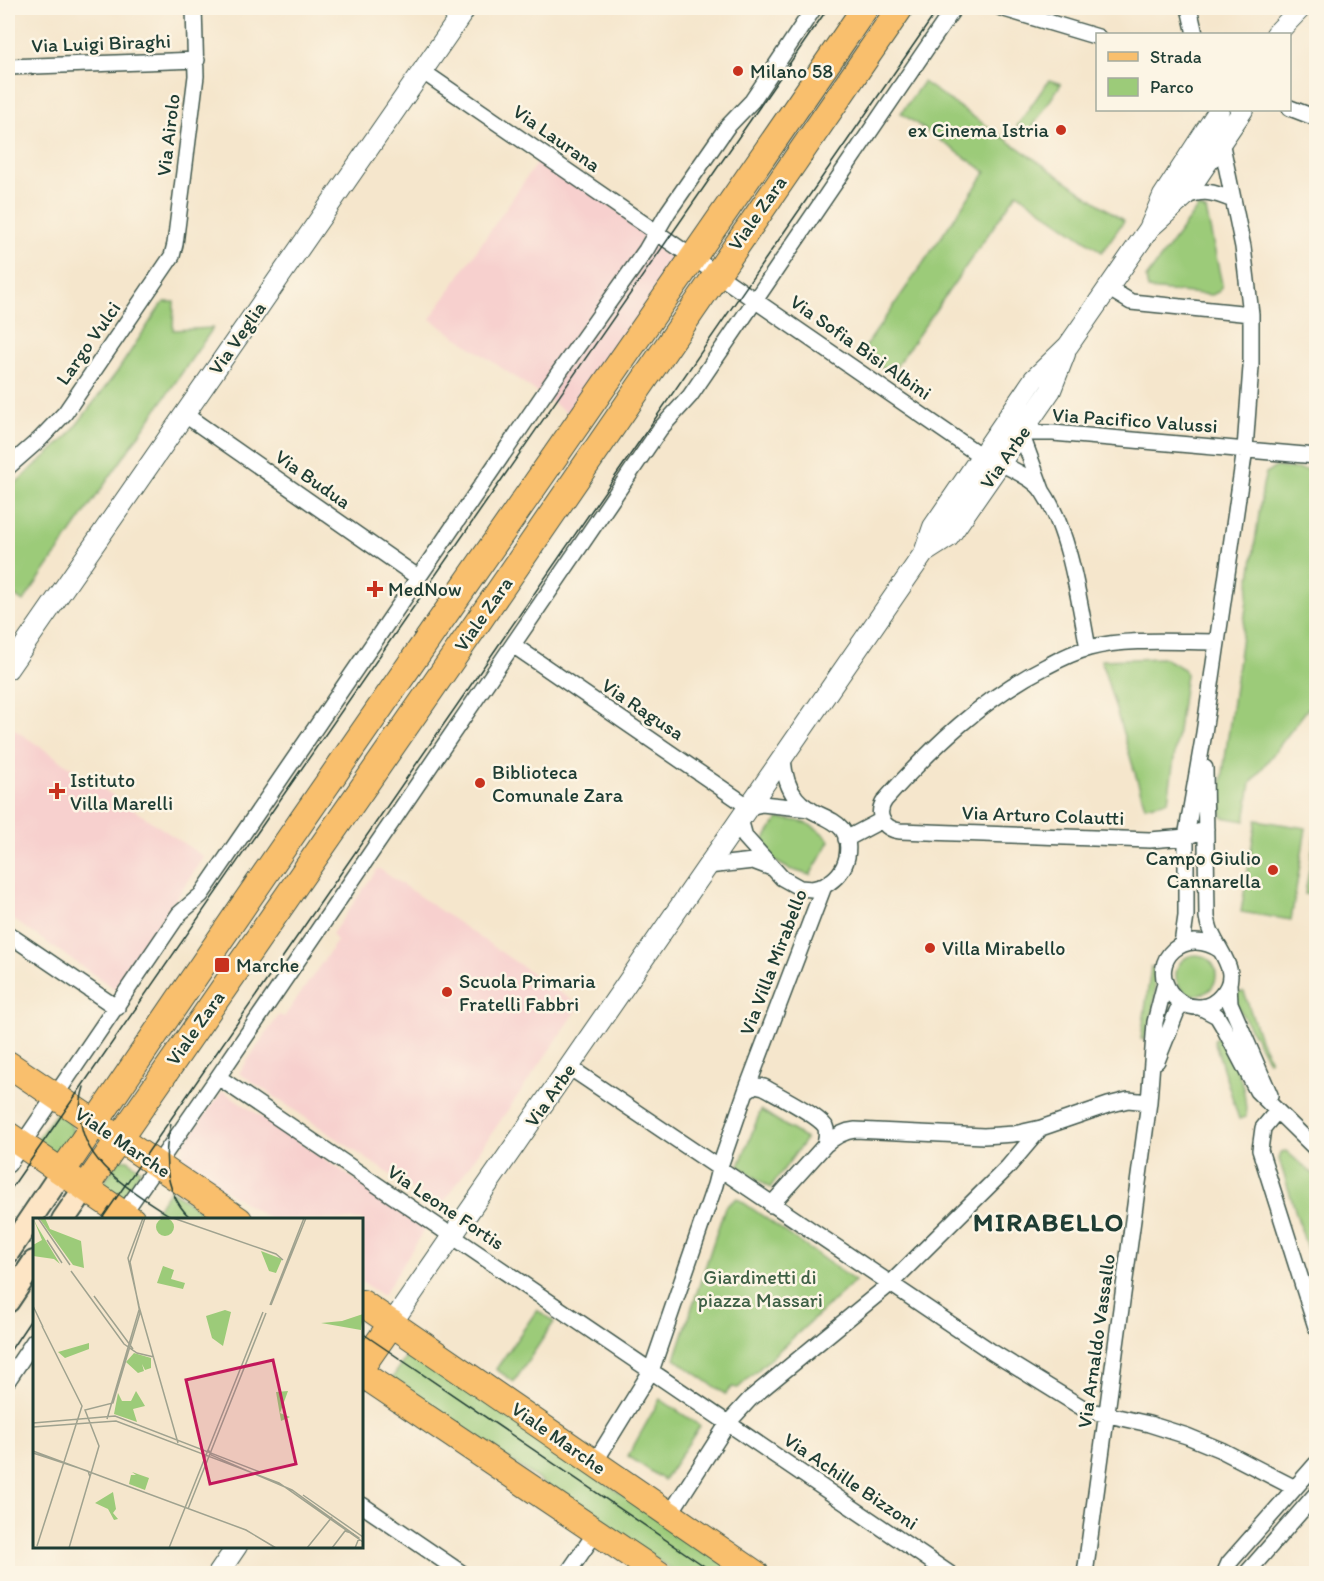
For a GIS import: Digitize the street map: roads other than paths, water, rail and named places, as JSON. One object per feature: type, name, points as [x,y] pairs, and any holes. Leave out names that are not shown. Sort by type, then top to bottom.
[{"type":"main road","name":"Viale Zara","points":[[8,1252],[447,610],[694,258],[865,8]]},
{"type":"main road","name":"Viale Zara","points":[[64,1218],[900,8]]},
{"type":"main road","name":"Viale Marche","points":[[8,1064],[236,1218]]},
{"type":"main road","points":[[12,1148],[62,1172],[125,1217]]},
{"type":"main road","points":[[8,1301],[33,1264]]},
{"type":"main road","name":"Viale Marche","points":[[363,1304],[756,1574]]},
{"type":"main road","points":[[363,1365],[392,1323]]},
{"type":"main road","points":[[363,1375],[659,1574]]},
{"type":"street","name":"Via Airolo","points":[[166,266],[175,244],[196,76],[194,8]]},
{"type":"street","name":"Via Veglia","points":[[8,669],[466,8]]},
{"type":"street","points":[[12,1148],[55,1096],[179,914],[201,895],[555,378],[646,250],[662,236],[727,127],[752,101],[814,8]]},
{"type":"street","points":[[125,1217],[156,1164],[218,1077],[660,429],[690,396],[954,8]]},
{"type":"street","points":[[1001,8],[1096,36]]},
{"type":"street","points":[[1189,8],[1195,33]]},
{"type":"street","points":[[1277,33],[1303,8]]},
{"type":"street","points":[[1291,33],[1303,8]]},
{"type":"street","name":"Via Luigi Biraghi","points":[[8,67],[197,60]]},
{"type":"street","name":"Via Laurana","points":[[422,70],[662,236]]},
{"type":"street","points":[[1291,108],[1317,118]]},
{"type":"street","name":"Via Arbe","points":[[392,1323],[924,553],[933,527],[1034,379],[1068,346],[1149,229],[1184,196],[1242,111]]},
{"type":"street","points":[[1216,112],[1243,247],[1251,314],[1251,367],[1245,449],[1204,733],[1207,916],[1211,933],[1229,964],[1230,1004],[1277,1112]]},
{"type":"street","name":"Via Arbe","points":[[1149,229],[1162,196],[1216,112]]},
{"type":"street","points":[[1184,196],[1199,191],[1211,192],[1233,200]]},
{"type":"street","points":[[662,236],[694,258]]},
{"type":"street","name":"Via Sofia Bisi Albini","points":[[694,258],[981,456]]},
{"type":"street","name":"Largo Vulci","points":[[8,467],[40,439],[76,398],[166,266]]},
{"type":"street","points":[[1108,288],[1131,302],[1251,314]]},
{"type":"street","name":"Via Arbe","points":[[924,553],[949,537],[1001,463],[1051,390],[1068,346]]},
{"type":"street","name":"Via Budua","points":[[184,414],[419,578]]},
{"type":"street","points":[[1021,433],[1068,553],[1088,648]]},
{"type":"street","name":"Via Pacifico Valussi","points":[[1021,433],[1053,433],[1317,456]]},
{"type":"street","points":[[1001,463],[1042,490]]},
{"type":"street","points":[[783,759],[784,771],[795,797],[810,809],[835,822],[846,838],[882,820],[880,809],[885,800],[939,741],[981,707],[1034,672],[1088,648],[1126,644],[1217,642]]},
{"type":"street","name":"Via Ragusa","points":[[513,645],[744,813]]},
{"type":"street","name":"Via Arnaldo Vassallo","points":[[1085,1574],[1149,1102],[1155,1022],[1165,982],[1165,966],[1168,957],[1182,944],[1186,916],[1186,837],[1204,733]]},
{"type":"street","points":[[810,809],[762,804],[744,813],[745,837],[772,868],[791,884],[800,888],[813,889],[824,886]]},
{"type":"street","name":"Via Arturo Colautti","points":[[882,820],[890,828],[900,831],[1150,840],[1186,837],[1206,830]]},
{"type":"street","name":"Via Villa Mirabello","points":[[595,1462],[651,1371],[746,1091],[824,886],[841,873],[846,862],[848,850],[846,838]]},
{"type":"street","points":[[708,866],[753,861],[772,868]]},
{"type":"street","points":[[8,934],[117,1008]]},
{"type":"street","points":[[1182,944],[1201,941],[1210,943],[1220,950]]},
{"type":"street","points":[[1165,982],[1175,999],[1183,1004],[1200,1007],[1217,1016],[1257,1091],[1317,1149]]},
{"type":"street","points":[[1200,1007],[1217,1001],[1229,984]]},
{"type":"street","name":"Via Arnaldo Vassallo","points":[[1151,1078],[1177,1011],[1183,1004]]},
{"type":"street","points":[[569,1067],[992,1352],[1086,1410],[1149,1424],[1187,1436],[1221,1450],[1295,1488]]},
{"type":"street","name":"Via Leone Fortis","points":[[218,1077],[728,1423]]},
{"type":"street","points":[[746,1091],[756,1085],[764,1087],[816,1118],[826,1131],[825,1145]]},
{"type":"street","points":[[771,1205],[825,1145],[840,1134],[855,1130],[984,1136],[1014,1134],[1041,1128],[1128,1100],[1149,1102]]},
{"type":"street","points":[[1277,1112],[1263,1128],[1260,1150],[1262,1161],[1317,1327]]},
{"type":"street","points":[[670,1514],[728,1423],[750,1399],[890,1284],[1007,1168],[1041,1128]]},
{"type":"street","points":[[8,1380],[33,1342]]},
{"type":"street","name":"Via Achille Bizzoni","points":[[728,1423],[950,1574]]},
{"type":"street","points":[[1224,1574],[1229,1563],[1317,1464]]},
{"type":"street","points":[[1246,1574],[1317,1494]]},
{"type":"street","points":[[363,1506],[463,1574]]},
{"type":"street","points":[[567,1574],[596,1533]]},
{"type":"street","points":[[218,1574],[236,1548]]},
{"type":"tram line","points":[[8,1193],[828,8]]},
{"type":"tram line","points":[[102,1218],[939,8]]},
{"type":"tram line","points":[[84,1087],[80,1111],[83,1132],[91,1151],[121,1182],[173,1218]]},
{"type":"tram line","points":[[171,1124],[167,1150],[168,1176],[176,1200],[191,1218]]},
{"type":"tram line","points":[[8,1354],[33,1316]]},
{"type":"tram line","points":[[363,1334],[716,1574]]},
{"type":"place","name":"Milano 58","points":[[738,71]]},
{"type":"place","name":"ex Cinema Istria","points":[[1061,130]]},
{"type":"place","name":"MedNow","points":[[375,589]]},
{"type":"place","name":"Biblioteca Comunale Zara","points":[[480,783]]},
{"type":"place","name":"Istituto Villa Marelli","points":[[57,791]]},
{"type":"place","name":"Campo Giulio Cannarella","points":[[1273,870]]},
{"type":"place","name":"Villa Mirabello","points":[[930,948]]},
{"type":"place","name":"Marche","points":[[222,965]]},
{"type":"place","name":"Scuola Primaria Fratelli Fabbri","points":[[447,992]]},
{"type":"district","name":"MIRABELLO","points":[[1049,1222]]},
{"type":"park label","name":"Giardinetti di piazza Massari","points":[[760,1288]]}]
